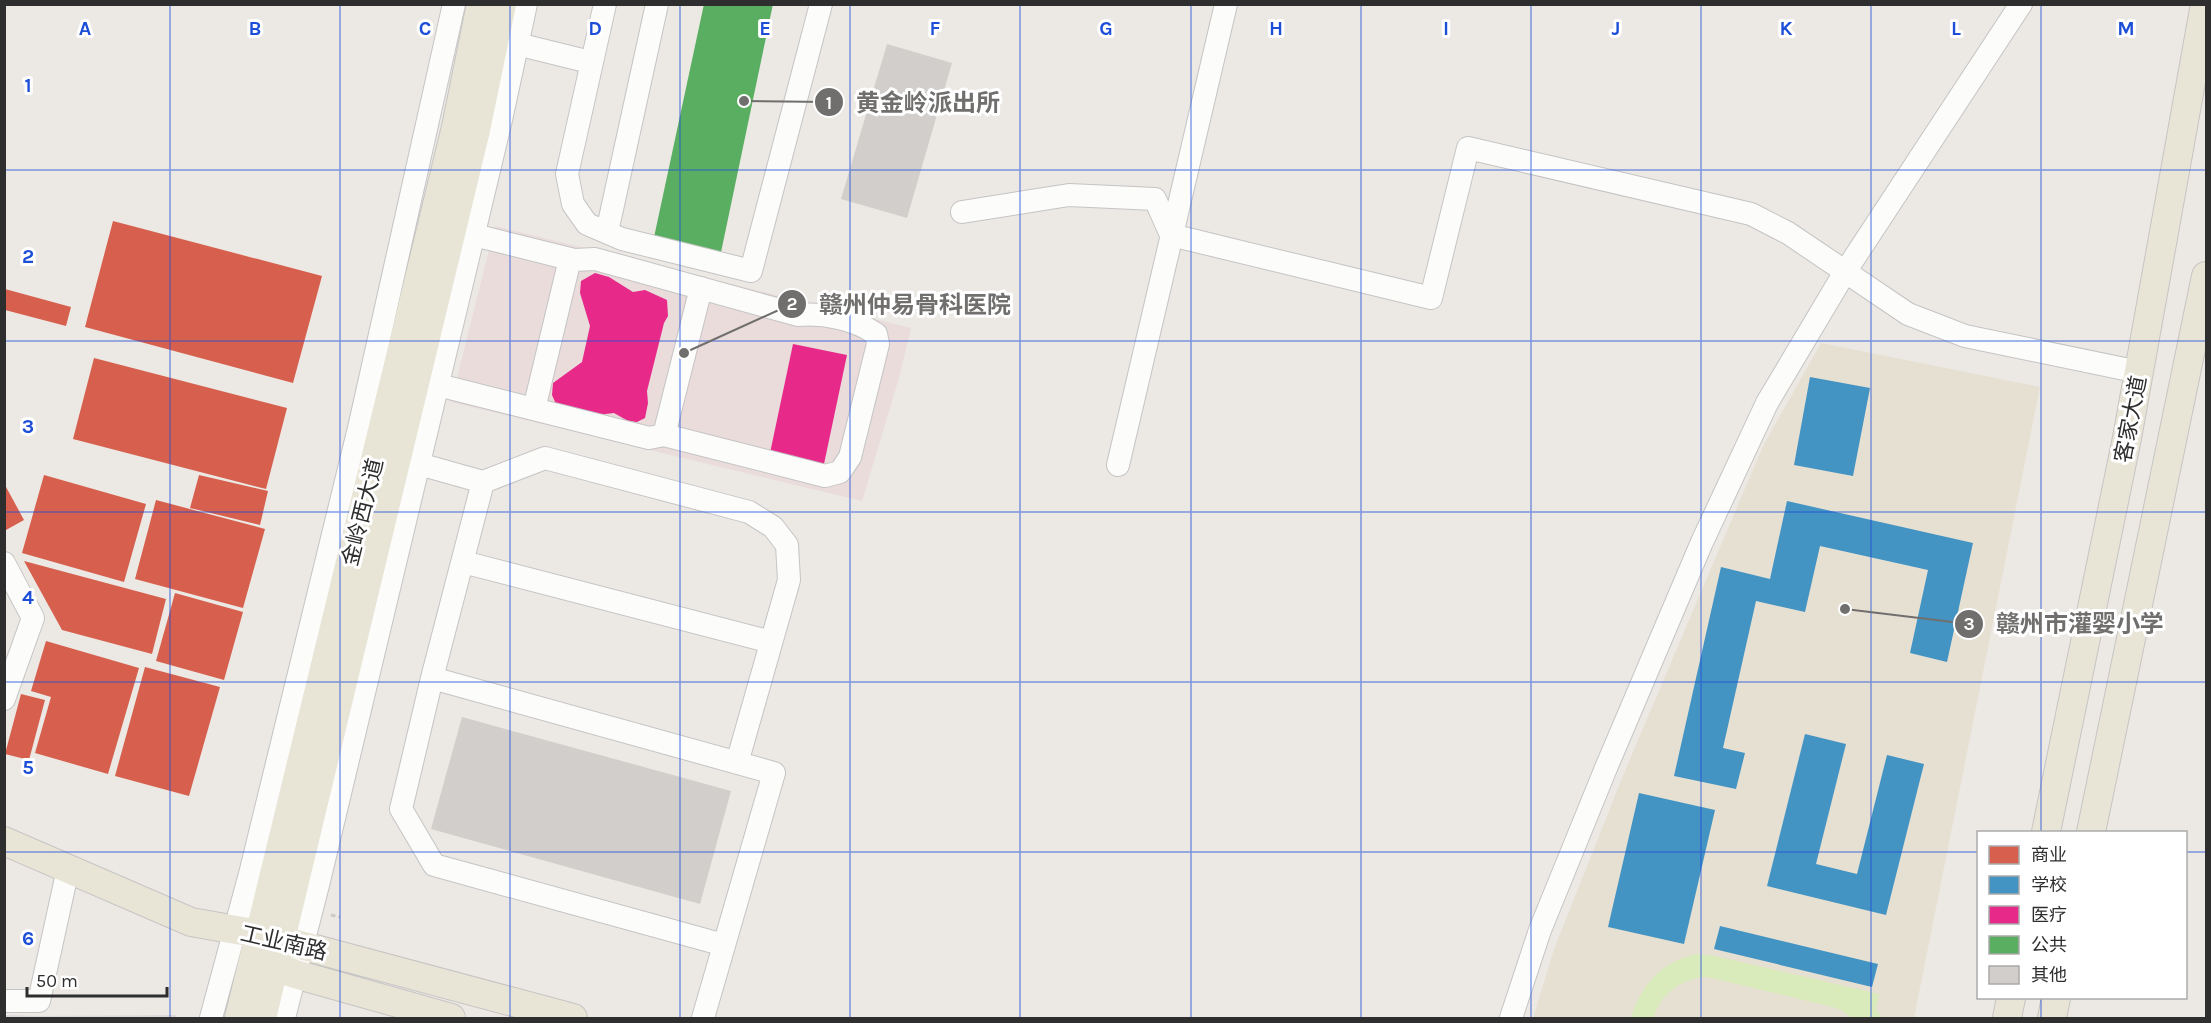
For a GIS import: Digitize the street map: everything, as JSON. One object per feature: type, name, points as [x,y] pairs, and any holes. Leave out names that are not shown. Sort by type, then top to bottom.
[{"type":"main road","name":"金岭西大道","points":[[262,1018],[266,950],[456,127],[481,4]]},
{"type":"main road","name":"金岭西大道","points":[[239,1018],[266,950],[474,142],[502,4]]},
{"type":"main road","name":"客家大道","points":[[2046,831],[2139,372],[2205,4]]},
{"type":"main road","name":"客家大道","points":[[2091,831],[2206,276]]},
{"type":"main road","name":"工业南路","points":[[4,842],[191,922],[451,1018]]},
{"type":"main road","name":"工业南路","points":[[266,950],[329,952],[573,1018]]},
{"type":"main road","points":[[2007,1018],[2011,999]]},
{"type":"main road","points":[[2052,1018],[2056,999]]},
{"type":"street","points":[[284,1018],[266,950],[359,428],[454,4]]},
{"type":"street","points":[[212,1018],[266,950],[419,464],[526,4]]},
{"type":"street","points":[[605,4],[590,62],[567,174],[573,204],[586,224],[622,239],[751,271],[821,4]]},
{"type":"street","points":[[607,232],[657,4]]},
{"type":"street","points":[[1118,465],[1226,4]]},
{"type":"street","points":[[1511,1018],[1540,930],[1702,542],[1767,403],[1845,272],[2021,4]]},
{"type":"street","points":[[517,44],[590,62]]},
{"type":"street","points":[[1172,235],[1431,298],[1468,148],[1750,214],[1788,233],[1908,314],[1965,336],[2139,372]]},
{"type":"street","points":[[962,212],[1069,195],[1155,199],[1172,235]]},
{"type":"street","points":[[438,385],[649,438],[664,435],[825,476],[840,472],[850,457],[878,344],[876,334],[862,324],[815,313],[798,315],[595,259],[570,259],[474,235]]},
{"type":"street","points":[[534,409],[570,259]]},
{"type":"street","points":[[664,435],[701,288]]},
{"type":"street","points":[[419,464],[483,482],[545,458],[749,512],[774,526],[787,545],[789,580],[737,763]]},
{"type":"street","points":[[483,482],[401,809],[434,865],[724,945]]},
{"type":"street","points":[[463,562],[771,642]]},
{"type":"street","points":[[4,563],[33,618],[4,699]]},
{"type":"street","points":[[432,678],[774,773],[703,1018]]},
{"type":"street","points":[[4,1001],[39,1001],[68,869]]},
{"type":"shaded area","points":[[495,226],[911,328],[899,378],[862,501],[451,402]]},
{"type":"shaded area","points":[[1821,343],[2040,387],[1914,1018],[1533,1018],[1554,949],[1624,773],[1763,446]]},
{"type":"shaded area","points":[[5,1015],[176,1015],[176,1018],[5,1018]]},
{"type":"green space","points":[[1696,954],[1715,956],[1879,994],[1876,1009],[1882,1018],[1852,1018],[1839,1009],[1829,1006],[1707,977],[1689,980],[1673,989],[1661,1002],[1654,1018],[1631,1018],[1640,995],[1654,977],[1672,963]]},
{"type":"building: 商业","points":[[113,221],[322,276],[293,383],[85,327]]},
{"type":"building: 商业","points":[[5,289],[71,307],[66,326],[5,310]]},
{"type":"building: 商业","points":[[94,358],[287,408],[266,489],[73,439]]},
{"type":"building: 商业","points":[[44,475],[146,504],[124,582],[22,553]]},
{"type":"building: 商业","points":[[199,475],[268,491],[260,525],[190,508]]},
{"type":"building: 商业","points":[[5,485],[24,520],[6,530],[5,527]]},
{"type":"building: 商业","points":[[156,500],[265,529],[243,608],[135,579]]},
{"type":"building: 商业","points":[[24,561],[166,599],[152,654],[62,630]]},
{"type":"building: 商业","points":[[175,593],[243,612],[224,680],[156,661]]},
{"type":"building: 商业","points":[[46,641],[139,668],[108,774],[35,753],[51,697],[31,691]]},
{"type":"building: 商业","points":[[145,667],[220,687],[189,796],[115,776]]},
{"type":"building: 商业","points":[[21,694],[45,700],[29,760],[5,754]]},
{"type":"building: 学校","points":[[1810,377],[1870,388],[1853,476],[1794,465]]},
{"type":"building: 学校","points":[[1787,501],[1973,543],[1947,662],[1910,653],[1928,570],[1820,546],[1805,612],[1756,601],[1723,748],[1745,753],[1736,789],[1674,776],[1721,567],[1770,579]]},
{"type":"building: 学校","points":[[1805,734],[1846,744],[1816,864],[1857,874],[1887,755],[1924,764],[1886,915],[1767,886]]},
{"type":"building: 学校","points":[[1639,793],[1715,810],[1684,944],[1608,927]]},
{"type":"building: 学校","points":[[1720,926],[1878,964],[1872,987],[1714,949]]},
{"type":"building: 医疗","points":[[595,273],[609,277],[633,292],[645,290],[667,300],[668,316],[664,323],[647,391],[648,403],[645,418],[637,422],[628,421],[614,413],[581,417],[556,404],[552,395],[553,383],[582,362],[590,326],[580,293],[581,281]]},
{"type":"building: 医疗","points":[[793,344],[847,355],[824,464],[770,453]]},
{"type":"building: 公共","points":[[704,4],[773,4],[720,257],[653,242]]},
{"type":"building: 其他","points":[[887,44],[952,63],[907,218],[841,199]]},
{"type":"building: 其他","points":[[462,717],[731,791],[700,904],[431,829]]},
{"type":"place","name":"黄金岭派出所","points":[[744,101]]},
{"type":"place","name":"赣州仲易骨科医院","points":[[684,353]]},
{"type":"place","name":"赣州市灌婴小学","points":[[1845,609]]}]
